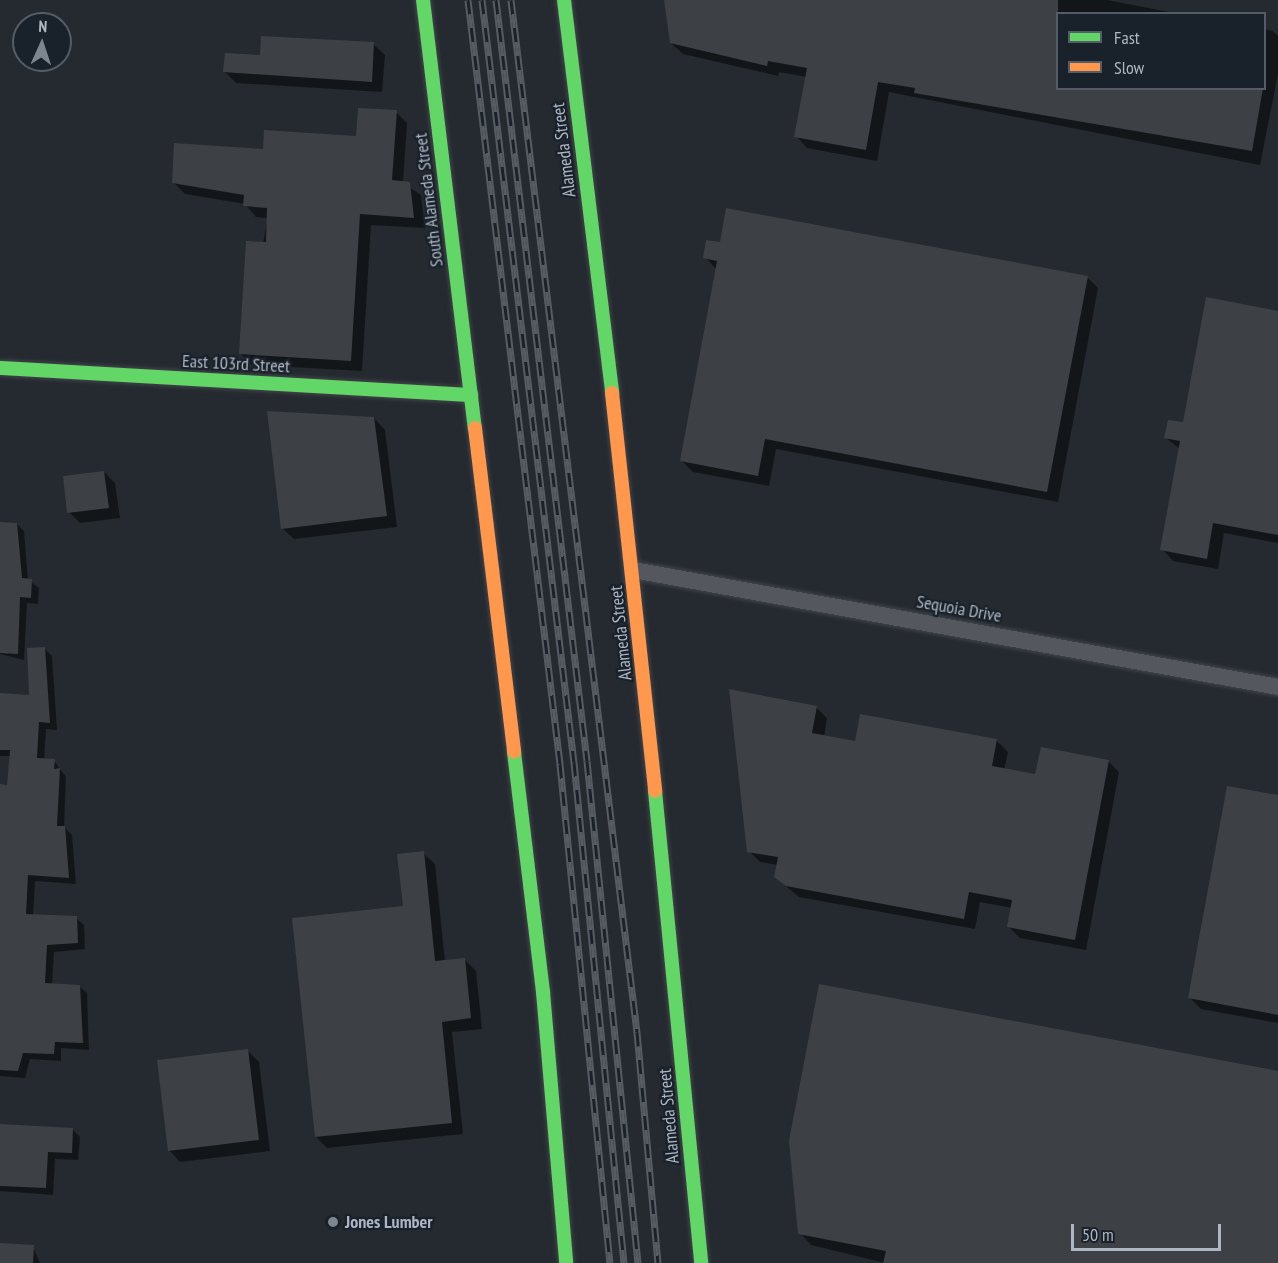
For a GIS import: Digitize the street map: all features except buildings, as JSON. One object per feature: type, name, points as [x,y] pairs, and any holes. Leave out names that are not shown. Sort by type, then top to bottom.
[{"type":"street","name":"South Alameda Street","points":[[423,0],[471,395]]},
{"type":"street","name":"Alameda Street","points":[[564,0],[633,570],[701,1263]]},
{"type":"street","name":"East 103rd Street","points":[[0,368],[471,395]]},
{"type":"street","points":[[471,395],[543,992],[566,1263]]},
{"type":"street","name":"Sequoia Drive","points":[[633,570],[1278,687]]},
{"type":"railway","points":[[468,0],[560,764],[610,1263]]},
{"type":"railway","points":[[482,0],[574,762],[624,1263]]},
{"type":"railway","points":[[496,0],[587,761],[638,1263]]},
{"type":"railway","points":[[511,0],[637,1032],[658,1263]]},
{"type":"traffic: fast","points":[[423,0],[475,428]]},
{"type":"traffic: fast","points":[[564,0],[612,393]]},
{"type":"traffic: fast","points":[[0,368],[471,395]]},
{"type":"traffic: fast","points":[[514,752],[543,992],[566,1263]]},
{"type":"traffic: fast","points":[[655,791],[701,1263]]},
{"type":"traffic: slow","points":[[612,393],[655,791]]},
{"type":"traffic: slow","points":[[475,428],[514,752]]},
{"type":"place","name":"Jones Lumber","points":[[333,1222]]}]
